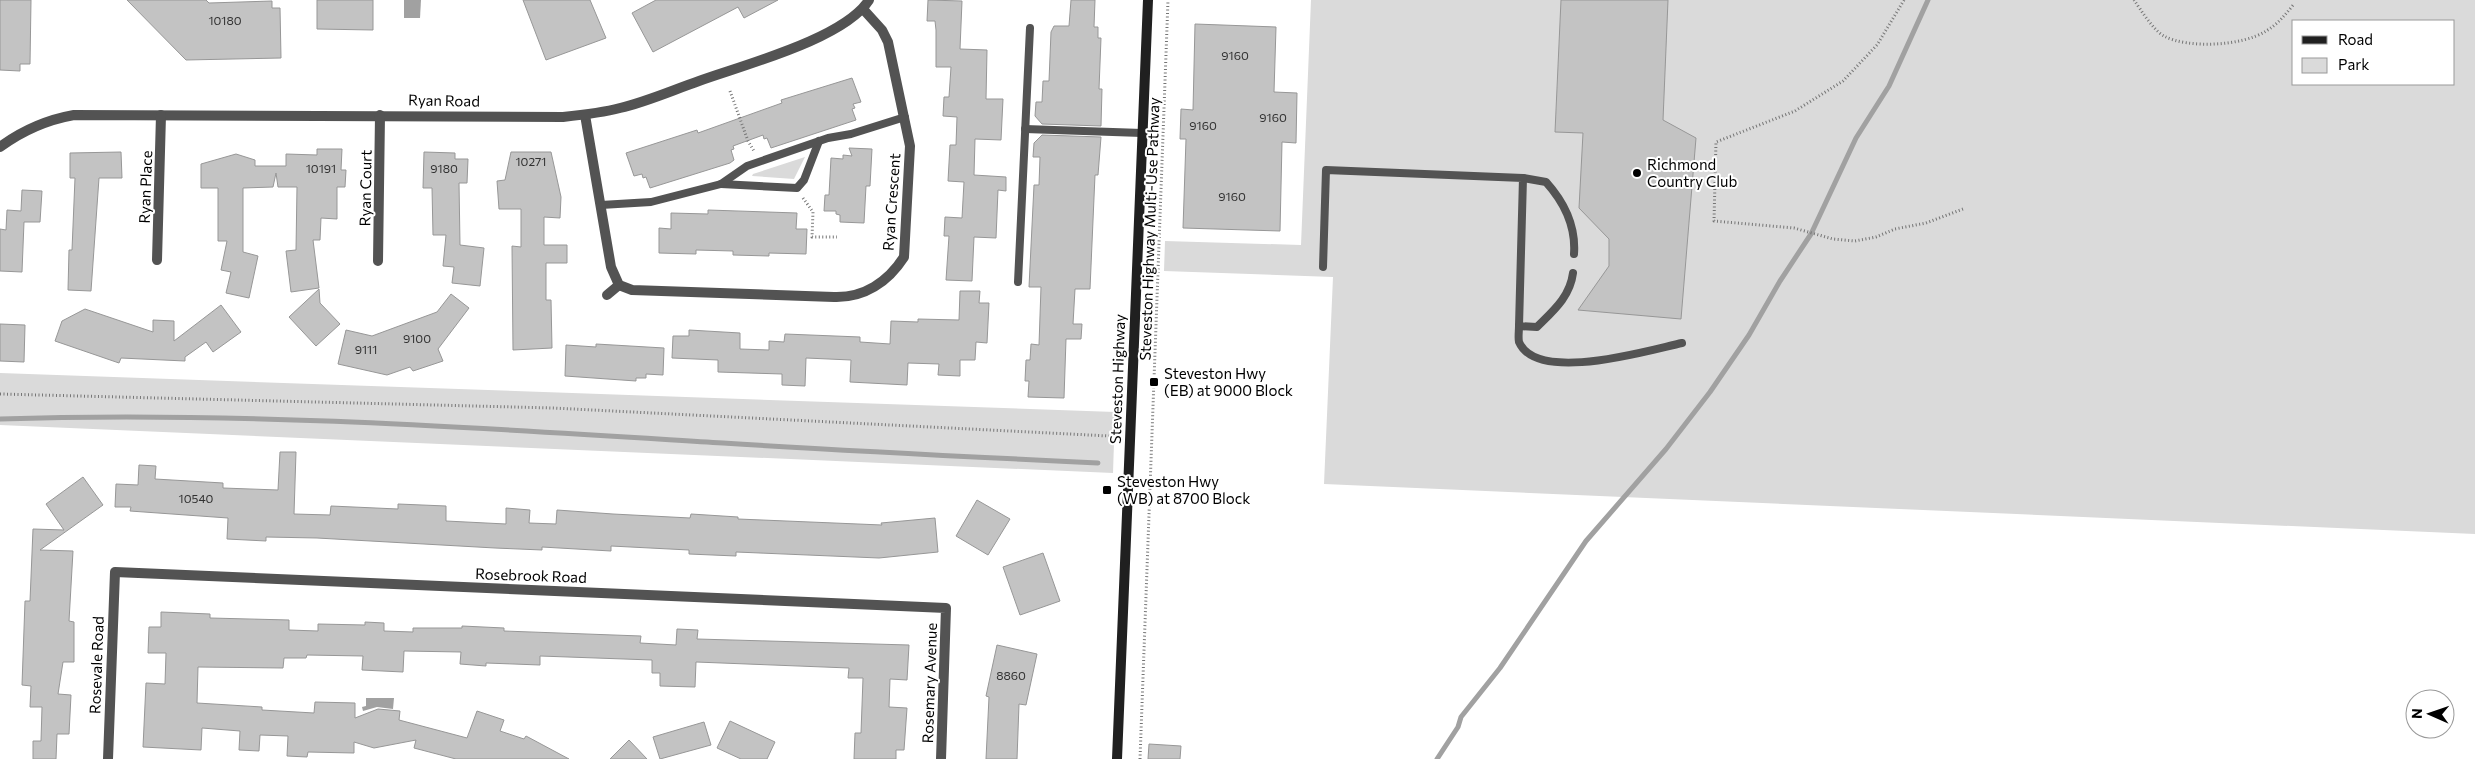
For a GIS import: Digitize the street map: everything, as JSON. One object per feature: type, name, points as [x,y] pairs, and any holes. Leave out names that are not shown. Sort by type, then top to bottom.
[{"type":"main road","name":"Steveston Highway","points":[[1117,759],[1148,0]]},
{"type":"street","name":"Ryan Road","points":[[0,147],[23,131],[66,116],[380,115],[563,117],[585,115],[621,108],[805,43],[841,25],[863,9],[868,0]]},
{"type":"street","name":"Ryan Crescent","points":[[619,285],[632,290],[856,296],[871,290],[899,265],[906,250],[910,146],[888,42],[882,30],[863,9]]},
{"type":"street","name":"Ryan Place","points":[[158,260],[161,115]]},
{"type":"street","name":"Ryan Court","points":[[378,261],[380,115]]},
{"type":"street","points":[[585,115],[611,267],[619,285],[607,295]]},
{"type":"street","name":"Rosebrook Road","points":[[114,572],[946,608]]},
{"type":"street","name":"Rosevale Road","points":[[108,759],[114,572]]},
{"type":"street","name":"Rosemary Avenue","points":[[941,759],[946,608]]},
{"type":"lane","points":[[1018,282],[1030,28]]},
{"type":"lane","points":[[721,184],[747,166],[820,142],[905,118]]},
{"type":"lane","points":[[1025,129],[1142,133]]},
{"type":"lane","points":[[601,205],[651,202],[721,184],[797,188],[804,180],[820,142]]},
{"type":"lane","points":[[1323,266],[1326,170],[1523,178],[1546,182],[1564,204],[1572,225],[1574,254]]},
{"type":"lane","points":[[1523,178],[1518,326],[1519,342],[1529,354],[1547,361],[1570,363],[1605,360],[1682,344]]},
{"type":"lane","points":[[1518,326],[1537,327],[1564,299],[1572,282],[1573,273]]},
{"type":"path","name":"Steveston Highway Multi-Use Pathway","points":[[1140,759],[1168,0]]},
{"type":"path","points":[[1904,0],[1877,45],[1843,81],[1795,111],[1716,142],[1714,221],[1794,228],[1833,239],[1854,241],[1876,237],[1895,229],[1926,223],[1963,209]]},
{"type":"path","points":[[2134,0],[2162,35],[2182,42],[2211,44],[2245,39],[2264,32],[2280,21],[2294,4]]},
{"type":"path","points":[[730,91],[748,140],[761,162]]},
{"type":"path","points":[[797,188],[813,212],[812,236],[837,237]]},
{"type":"path","points":[[0,394],[553,408],[1109,436]]},
{"type":"green space","name":"Richmond Country Club","points":[[1311,0],[2475,0],[2475,534],[1324,484],[1333,277],[1164,271],[1165,241],[1301,245]]},
{"type":"green space","points":[[805,157],[794,179],[752,176],[753,174]]},
{"type":"green space","points":[[0,373],[1115,412],[1113,473],[0,425]]},
{"type":"shaded area","points":[[404,0],[421,0],[420,18],[404,18]]},
{"type":"shaded area","points":[[366,698],[394,698],[393,709],[377,707],[363,711],[362,707],[366,706]]},
{"type":"building","points":[[0,0],[31,0],[30,64],[20,64],[20,71],[0,70]]},
{"type":"building","points":[[127,0],[206,0],[209,3],[272,1],[272,8],[280,8],[281,58],[186,60]]},
{"type":"building","points":[[317,0],[373,0],[373,30],[317,29]]},
{"type":"building","points":[[523,0],[590,0],[606,38],[546,60]]},
{"type":"building","points":[[656,0],[778,0],[744,18],[738,7],[653,52],[632,13]]},
{"type":"building","points":[[928,0],[962,1],[960,49],[987,50],[986,99],[1003,99],[1001,140],[975,139],[974,175],[1006,177],[1006,191],[998,190],[996,238],[974,237],[972,281],[946,280],[949,236],[944,236],[945,217],[962,218],[964,182],[948,181],[950,145],[956,145],[957,117],[943,116],[944,97],[949,97],[951,67],[936,67],[935,21],[927,21]]},
{"type":"building","points":[[1071,0],[1095,0],[1094,27],[1098,27],[1098,38],[1101,38],[1099,89],[1102,89],[1101,126],[1042,124],[1035,116],[1036,102],[1042,102],[1043,81],[1049,81],[1051,32],[1054,26],[1069,26]]},
{"type":"building","name":"Richmond Country Club","points":[[1561,0],[1668,0],[1663,120],[1696,138],[1681,319],[1578,310],[1609,266],[1609,239],[1579,208],[1583,133],[1555,132]]},
{"type":"building","points":[[1195,24],[1276,27],[1274,92],[1297,93],[1296,143],[1282,142],[1280,231],[1183,228],[1186,139],[1180,139],[1181,109],[1193,110]]},
{"type":"building","points":[[852,78],[861,102],[853,104],[855,108],[852,109],[856,120],[771,148],[767,138],[764,139],[763,135],[733,146],[734,149],[731,150],[734,160],[730,163],[650,188],[646,177],[643,178],[642,174],[634,176],[626,153],[697,130],[698,133],[782,103],[781,100]]},
{"type":"building","points":[[1042,135],[1101,137],[1098,175],[1095,175],[1090,289],[1075,289],[1073,324],[1082,324],[1081,339],[1066,339],[1064,398],[1028,397],[1029,381],[1025,381],[1026,360],[1030,360],[1031,344],[1039,345],[1041,287],[1029,287],[1034,185],[1039,185],[1040,157],[1033,157],[1034,143]]},
{"type":"building","points":[[849,148],[872,149],[870,186],[866,186],[864,223],[840,222],[840,215],[836,214],[836,211],[824,211],[825,195],[829,195],[831,158],[843,159],[843,155],[852,156]]},
{"type":"building","points":[[317,149],[342,149],[341,170],[346,170],[345,187],[337,187],[337,219],[321,218],[320,240],[313,240],[319,288],[291,292],[286,251],[296,250],[297,187],[278,187],[276,173],[273,187],[243,188],[243,252],[258,256],[249,298],[226,293],[231,272],[221,270],[227,241],[218,241],[218,188],[201,188],[201,164],[236,154],[255,160],[255,166],[286,166],[286,154],[317,155]]},
{"type":"building","points":[[121,152],[122,178],[99,178],[91,291],[68,290],[75,178],[70,178],[70,153]]},
{"type":"building","points":[[424,152],[455,153],[455,159],[468,159],[467,183],[459,183],[460,245],[484,248],[480,286],[452,283],[454,267],[443,266],[446,235],[433,235],[432,188],[423,188]]},
{"type":"building","points":[[511,152],[551,152],[561,197],[560,218],[544,217],[544,245],[567,245],[567,263],[546,263],[546,300],[551,300],[552,348],[513,350],[512,246],[521,247],[521,209],[499,209],[497,181],[505,180]]},
{"type":"building","points":[[22,190],[42,191],[40,222],[24,222],[22,272],[0,271],[0,229],[6,230],[7,210],[21,211]]},
{"type":"building","points":[[708,210],[797,213],[796,229],[807,229],[806,254],[769,253],[769,256],[733,255],[733,251],[696,250],[696,254],[659,253],[659,228],[671,229],[671,213],[708,214]]},
{"type":"building","points":[[319,289],[320,303],[340,324],[316,346],[289,317]]},
{"type":"building","points":[[960,291],[980,291],[979,303],[989,303],[987,343],[976,342],[975,360],[960,360],[960,376],[938,375],[939,364],[908,363],[907,385],[850,382],[851,360],[806,358],[805,386],[782,385],[782,374],[718,372],[718,360],[672,358],[673,336],[689,336],[689,330],[740,333],[740,349],[769,350],[769,341],[784,342],[785,334],[860,337],[860,342],[890,344],[891,321],[918,322],[918,319],[959,320]]},
{"type":"building","points":[[451,294],[469,308],[438,349],[443,361],[413,371],[410,367],[387,375],[338,364],[346,330],[372,336],[437,312]]},
{"type":"building","points":[[221,305],[241,332],[213,352],[206,342],[185,357],[185,361],[121,358],[119,363],[55,341],[62,321],[85,309],[153,332],[153,320],[174,321],[174,341]]},
{"type":"building","points":[[0,324],[25,325],[24,362],[0,361]]},
{"type":"building","points":[[596,344],[664,348],[663,375],[646,374],[646,378],[636,378],[636,381],[565,376],[566,345],[596,347]]},
{"type":"building","points":[[280,452],[296,452],[294,514],[330,515],[331,506],[398,509],[398,504],[446,506],[446,521],[506,524],[506,508],[530,510],[529,523],[556,524],[557,510],[690,518],[691,514],[738,517],[738,519],[882,525],[881,523],[935,518],[938,552],[879,558],[736,552],[736,556],[689,554],[689,550],[611,546],[611,551],[542,547],[542,550],[317,538],[266,537],[266,541],[227,539],[228,518],[130,511],[131,507],[115,507],[116,484],[138,485],[139,465],[156,466],[155,479],[223,483],[223,488],[278,490]]},
{"type":"building","points":[[83,477],[103,505],[40,550],[73,551],[69,621],[74,622],[74,662],[63,662],[58,694],[71,695],[69,734],[57,734],[56,759],[33,759],[33,741],[41,741],[42,707],[30,707],[31,686],[22,685],[25,601],[30,601],[33,529],[64,530],[46,504]]},
{"type":"building","points":[[977,500],[1010,519],[988,555],[956,536]]},
{"type":"building","points":[[1043,553],[1060,601],[1020,615],[1003,567]]},
{"type":"building","points":[[161,612],[210,614],[210,618],[289,620],[289,630],[318,631],[318,624],[365,625],[365,622],[384,623],[384,631],[413,632],[413,628],[462,628],[462,626],[504,628],[504,631],[641,636],[640,643],[676,645],[677,629],[698,630],[697,639],[909,645],[907,680],[890,679],[889,707],[907,708],[904,750],[896,750],[896,759],[854,759],[855,733],[861,733],[863,678],[848,678],[849,668],[696,662],[695,687],[660,686],[660,673],[652,673],[652,660],[540,656],[540,665],[486,663],[486,666],[460,664],[461,652],[404,651],[403,672],[362,670],[363,656],[307,655],[306,658],[284,658],[283,668],[198,667],[197,703],[262,707],[262,710],[314,713],[315,702],[355,703],[355,718],[378,709],[400,711],[399,720],[467,738],[477,711],[504,720],[500,731],[524,739],[526,736],[569,759],[456,759],[414,748],[416,740],[374,748],[354,742],[354,753],[308,752],[307,757],[287,756],[288,736],[260,735],[259,751],[239,750],[240,731],[202,728],[201,750],[143,747],[146,683],[165,684],[166,653],[148,653],[149,627],[161,627]]},
{"type":"building","points":[[997,645],[1037,654],[1026,705],[1019,704],[1017,759],[986,759],[989,697],[986,696]]},
{"type":"building","points":[[730,721],[775,742],[767,759],[741,759],[717,748]]},
{"type":"building","points":[[704,722],[711,745],[660,759],[653,737]]},
{"type":"building","points":[[629,740],[647,759],[610,759]]},
{"type":"building","points":[[1149,744],[1181,746],[1180,759],[1148,759]]},
{"type":"waterway","points":[[1437,759],[1458,727],[1461,717],[1500,668],[1586,541],[1666,449],[1710,392],[1749,335],[1780,281],[1811,234],[1856,138],[1889,86],[1928,0]]},
{"type":"waterway","points":[[0,419],[181,417],[362,422],[1098,463]]},
{"type":"place","name":"Richmond Country Club","points":[[1637,173]]},
{"type":"place","name":"Steveston Hwy (EB) at 9000 Block","points":[[1154,382]]},
{"type":"place","name":"Steveston Hwy (WB) at 8700 Block","points":[[1107,490]]}]
